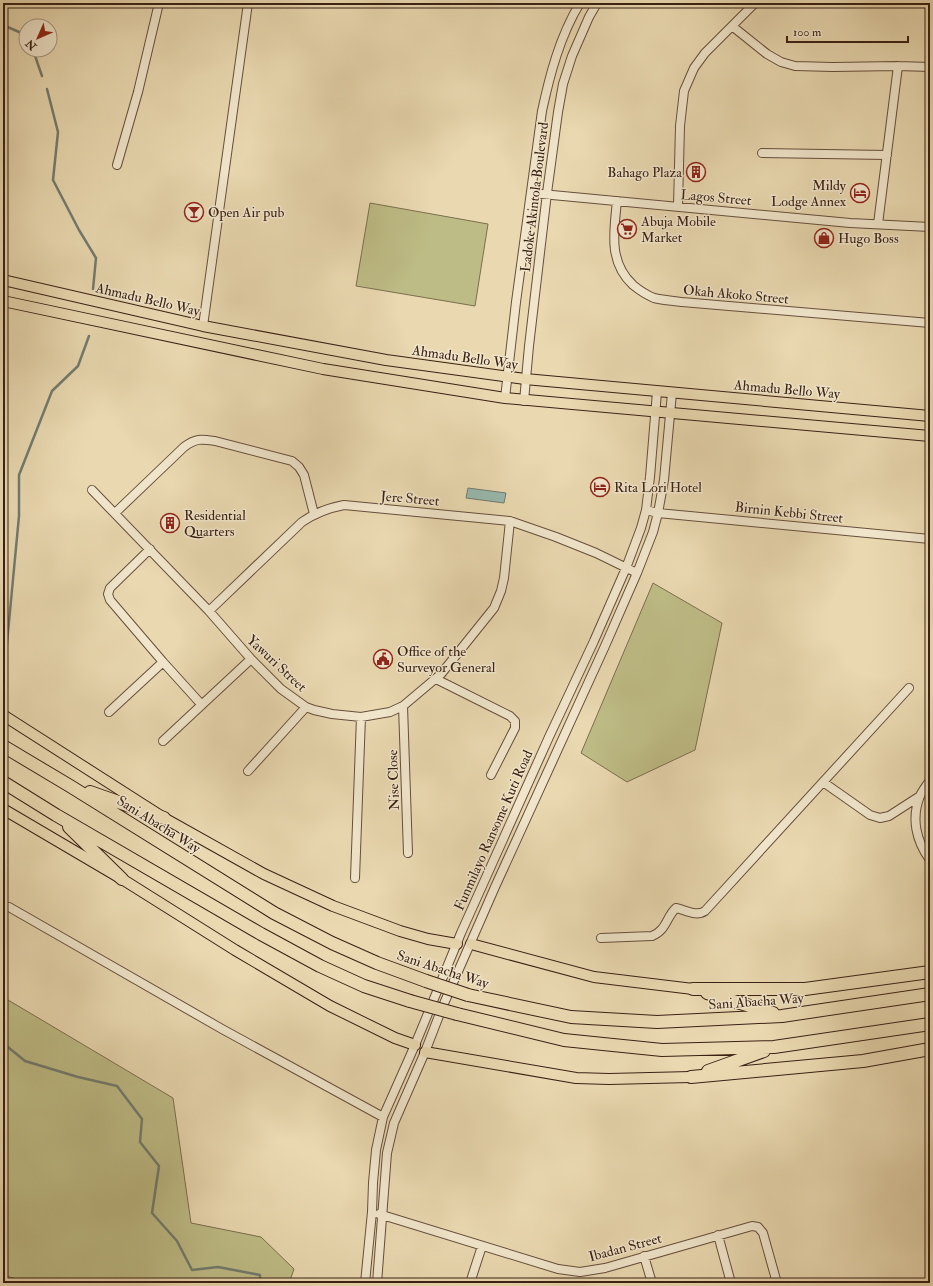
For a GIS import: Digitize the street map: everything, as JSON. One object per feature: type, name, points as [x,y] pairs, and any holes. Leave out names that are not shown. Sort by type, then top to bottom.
[{"type":"highway","name":"Sani Abacha Way","points":[[3,746],[274,913],[332,943],[377,963],[468,995],[571,1018],[657,1022],[782,1016],[930,994]]},
{"type":"highway","points":[[3,782],[56,815],[261,934],[320,966],[364,986],[457,1014],[564,1040],[662,1050],[774,1047],[930,1024]]},
{"type":"highway","points":[[70,786],[164,818]]},
{"type":"highway","points":[[56,815],[122,879]]},
{"type":"highway","points":[[693,989],[805,989],[930,972]]},
{"type":"highway","points":[[693,989],[782,1016]]},
{"type":"highway","points":[[692,1077],[774,1047]]},
{"type":"highway","points":[[692,1077],[863,1061],[930,1049]]},
{"type":"main road","name":"Ahmadu Bello Way","points":[[3,280],[203,326],[325,350],[386,360],[525,379],[930,416]]},
{"type":"main road","points":[[3,302],[330,370],[524,401],[930,436]]},
{"type":"main road","name":"Sani Abacha Way","points":[[3,715],[164,818],[264,874],[333,906],[400,931],[428,939],[458,944]]},
{"type":"main road","points":[[3,809],[122,879],[235,950],[330,1006],[394,1038],[415,1045]]},
{"type":"main road","name":"Sani Abacha Way","points":[[471,944],[594,977],[693,989]]},
{"type":"main road","points":[[425,1052],[576,1078],[609,1079],[692,1077]]},
{"type":"street","points":[[117,165],[138,92],[159,3]]},
{"type":"street","points":[[203,326],[248,3]]},
{"type":"street","name":"Ladoke Akintola Boulevard","points":[[505,398],[506,377],[542,111],[548,81],[557,52],[580,3]]},
{"type":"street","name":"Ladoke Akintola Boulevard","points":[[524,401],[525,379],[547,193],[563,84],[572,56],[589,17],[597,3]]},
{"type":"street","points":[[678,206],[680,126],[684,91],[694,68],[704,53],[755,3]]},
{"type":"street","points":[[732,26],[767,54],[781,62],[795,66],[930,67]]},
{"type":"street","points":[[878,224],[898,66]]},
{"type":"street","points":[[762,153],[887,155]]},
{"type":"street","name":"Lagos Street","points":[[531,192],[842,222],[930,227]]},
{"type":"street","name":"Okah Akoko Street","points":[[617,201],[614,248],[618,265],[628,280],[638,289],[654,297],[682,302],[930,323]]},
{"type":"street","name":"Funmilayo Ransome Kuti Road","points":[[365,1283],[376,1150],[383,1117],[549,737],[626,568],[646,510],[656,392]]},
{"type":"street","name":"Funmilayo Ransome Kuti Road","points":[[377,1283],[387,1154],[394,1123],[495,887],[637,573],[653,532],[664,480],[672,392]]},
{"type":"street","points":[[115,513],[184,447],[192,441],[202,439],[292,461],[299,467],[304,475],[314,514]]},
{"type":"street","name":"Yawuri Street","points":[[92,490],[209,611],[250,659],[281,689],[306,707],[314,710],[332,714],[361,717],[390,712],[403,706],[436,679],[494,608],[501,591],[504,578],[510,521]]},
{"type":"street","name":"Jere Street","points":[[209,611],[302,522],[314,514],[331,507],[344,505],[510,521],[596,553],[637,573]]},
{"type":"street","name":"Birnin Kebbi Street","points":[[646,510],[658,513],[930,539]]},
{"type":"street","points":[[150,549],[110,588],[108,594],[110,600],[201,704]]},
{"type":"street","points":[[163,741],[250,659]]},
{"type":"street","points":[[109,712],[163,662]]},
{"type":"street","points":[[436,679],[510,716],[515,721],[515,728],[492,775]]},
{"type":"street","points":[[601,938],[652,936],[663,929],[676,908],[696,914],[701,914],[705,911],[908,688]]},
{"type":"street","name":"Nise Close","points":[[403,706],[408,853]]},
{"type":"street","points":[[248,771],[306,707]]},
{"type":"street","points":[[355,878],[361,717]]},
{"type":"street","points":[[930,780],[920,796],[916,809],[915,826],[920,843],[930,860]]},
{"type":"street","points":[[823,782],[870,815],[880,818],[889,816],[920,796]]},
{"type":"street","points":[[9,907],[222,1029],[383,1117]]},
{"type":"street","name":"Ibadan Street","points":[[372,1212],[558,1269],[580,1272],[605,1268],[752,1226],[758,1227],[763,1233],[777,1283]]},
{"type":"street","points":[[718,1235],[731,1283]]},
{"type":"street","points":[[470,1283],[482,1246]]},
{"type":"street","points":[[644,1256],[652,1283]]},
{"type":"shaded area","points":[[370,203],[488,224],[475,306],[356,286]]},
{"type":"shaded area","points":[[653,583],[722,623],[695,750],[627,782],[581,753]]},
{"type":"shaded area","points":[[3,997],[173,1098],[191,1223],[261,1237],[294,1269],[289,1283],[30,1283],[3,1275]]},
{"type":"water","points":[[468,488],[506,493],[504,503],[466,498]]},
{"type":"waterway","points":[[3,25],[18,32]]},
{"type":"waterway","points":[[36,58],[42,76]]},
{"type":"waterway","points":[[47,89],[58,132],[53,180],[79,230],[96,258],[93,289]]},
{"type":"waterway","points":[[3,685],[19,516],[19,475],[52,391],[78,366],[89,336]]},
{"type":"waterway","points":[[3,1043],[25,1061],[78,1077],[117,1086],[142,1119],[140,1142],[159,1166],[152,1213],[177,1241],[192,1270],[218,1267],[260,1275],[260,1283]]},
{"type":"place","name":"Bahago Plaza","points":[[696,172]]},
{"type":"place","name":"Mildy Lodge Annex","points":[[860,193]]},
{"type":"place","name":"Open Air pub","points":[[194,212]]},
{"type":"place","name":"Abuja Mobile Market","points":[[627,229]]},
{"type":"place","name":"Hugo Boss","points":[[824,238]]},
{"type":"place","name":"Rita Lori Hotel","points":[[600,487]]},
{"type":"place","name":"Residential Quarters","points":[[170,523]]},
{"type":"place","name":"Office of the Surveyor General","points":[[383,659]]}]
